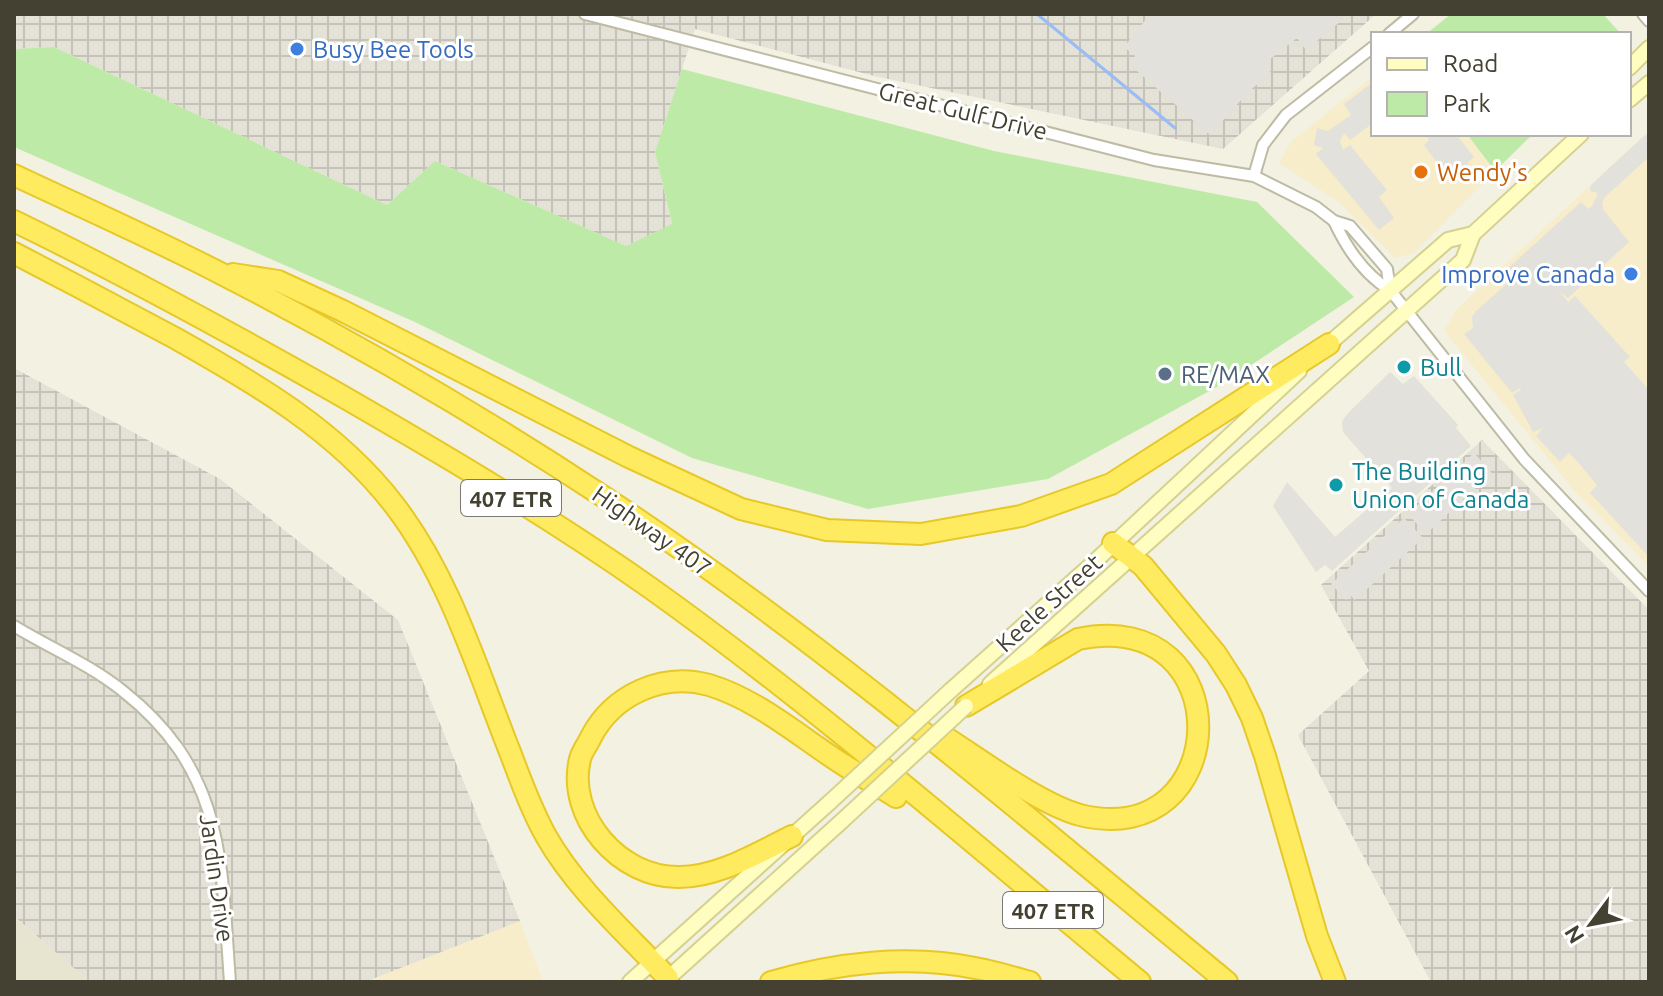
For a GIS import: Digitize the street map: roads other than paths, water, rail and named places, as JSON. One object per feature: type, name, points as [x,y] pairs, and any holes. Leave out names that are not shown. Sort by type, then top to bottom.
[{"type":"highway","name":"Highway 407","points":[[14,175],[219,272],[470,413],[601,495],[766,610],[875,693],[1227,982]]},
{"type":"highway","name":"Highway 407","points":[[14,221],[93,259],[271,356],[403,431],[589,547],[753,665],[1140,982]]},
{"type":"highway","points":[[14,253],[217,362],[294,410],[359,465],[395,506],[431,560],[454,609],[530,806],[546,837],[568,871],[666,980]]},
{"type":"highway","points":[[219,272],[278,281],[629,457],[741,509],[827,530],[921,534],[1021,516],[1111,484],[1329,344]]},
{"type":"highway","points":[[1113,543],[1143,566],[1216,654],[1242,696],[1269,768],[1317,936],[1335,982]]},
{"type":"highway","points":[[875,693],[1052,804],[1077,814],[1106,820],[1141,816],[1172,795],[1184,781],[1194,761],[1198,721],[1191,687],[1170,658],[1151,645],[1131,637],[1097,635],[1078,639],[966,706]]},
{"type":"highway","points":[[792,836],[709,873],[679,877],[646,873],[615,855],[592,826],[578,789],[580,758],[599,722],[626,697],[656,684],[683,682],[708,685],[741,699],[966,838]]},
{"type":"highway","points":[[771,982],[804,972],[898,960],[973,967],[1030,982]]},
{"type":"main road","points":[[1631,66],[1649,48]]},
{"type":"main road","points":[[1631,98],[1649,83]]},
{"type":"main road","name":"Keele Street","points":[[666,980],[1130,557],[1463,260],[1473,234],[1579,136]]},
{"type":"main road","name":"Keele Street","points":[[630,982],[1329,344],[1448,240],[1473,234]]},
{"type":"street","name":"Great Gulf Drive","points":[[585,14],[1154,160],[1254,176],[1316,207],[1334,221],[1350,226],[1387,269],[1390,290]]},
{"type":"street","points":[[1391,32],[1413,14]]},
{"type":"street","points":[[1643,14],[1649,21]]},
{"type":"street","points":[[1254,176],[1263,145],[1286,115],[1371,49]]},
{"type":"street","name":"Great Gulf Drive","points":[[1334,221],[1374,280],[1390,290]]},
{"type":"street","points":[[1390,290],[1524,459],[1649,591]]},
{"type":"street","name":"Jardin Drive","points":[[14,626],[125,692],[153,716],[185,756],[201,786],[212,818],[224,888],[230,982]]},
{"type":"waterway","points":[[1037,14],[1175,128]]},
{"type":"place","name":"Busy Bee Tools","points":[[297,49]]},
{"type":"place","name":"Wendy's","points":[[1421,172]]},
{"type":"place","name":"Improve Canada","points":[[1631,274]]},
{"type":"place","name":"Bull","points":[[1404,367]]},
{"type":"place","name":"RE/MAX","points":[[1165,374]]},
{"type":"place","name":"The Building Union of Canada","points":[[1336,485]]}]
